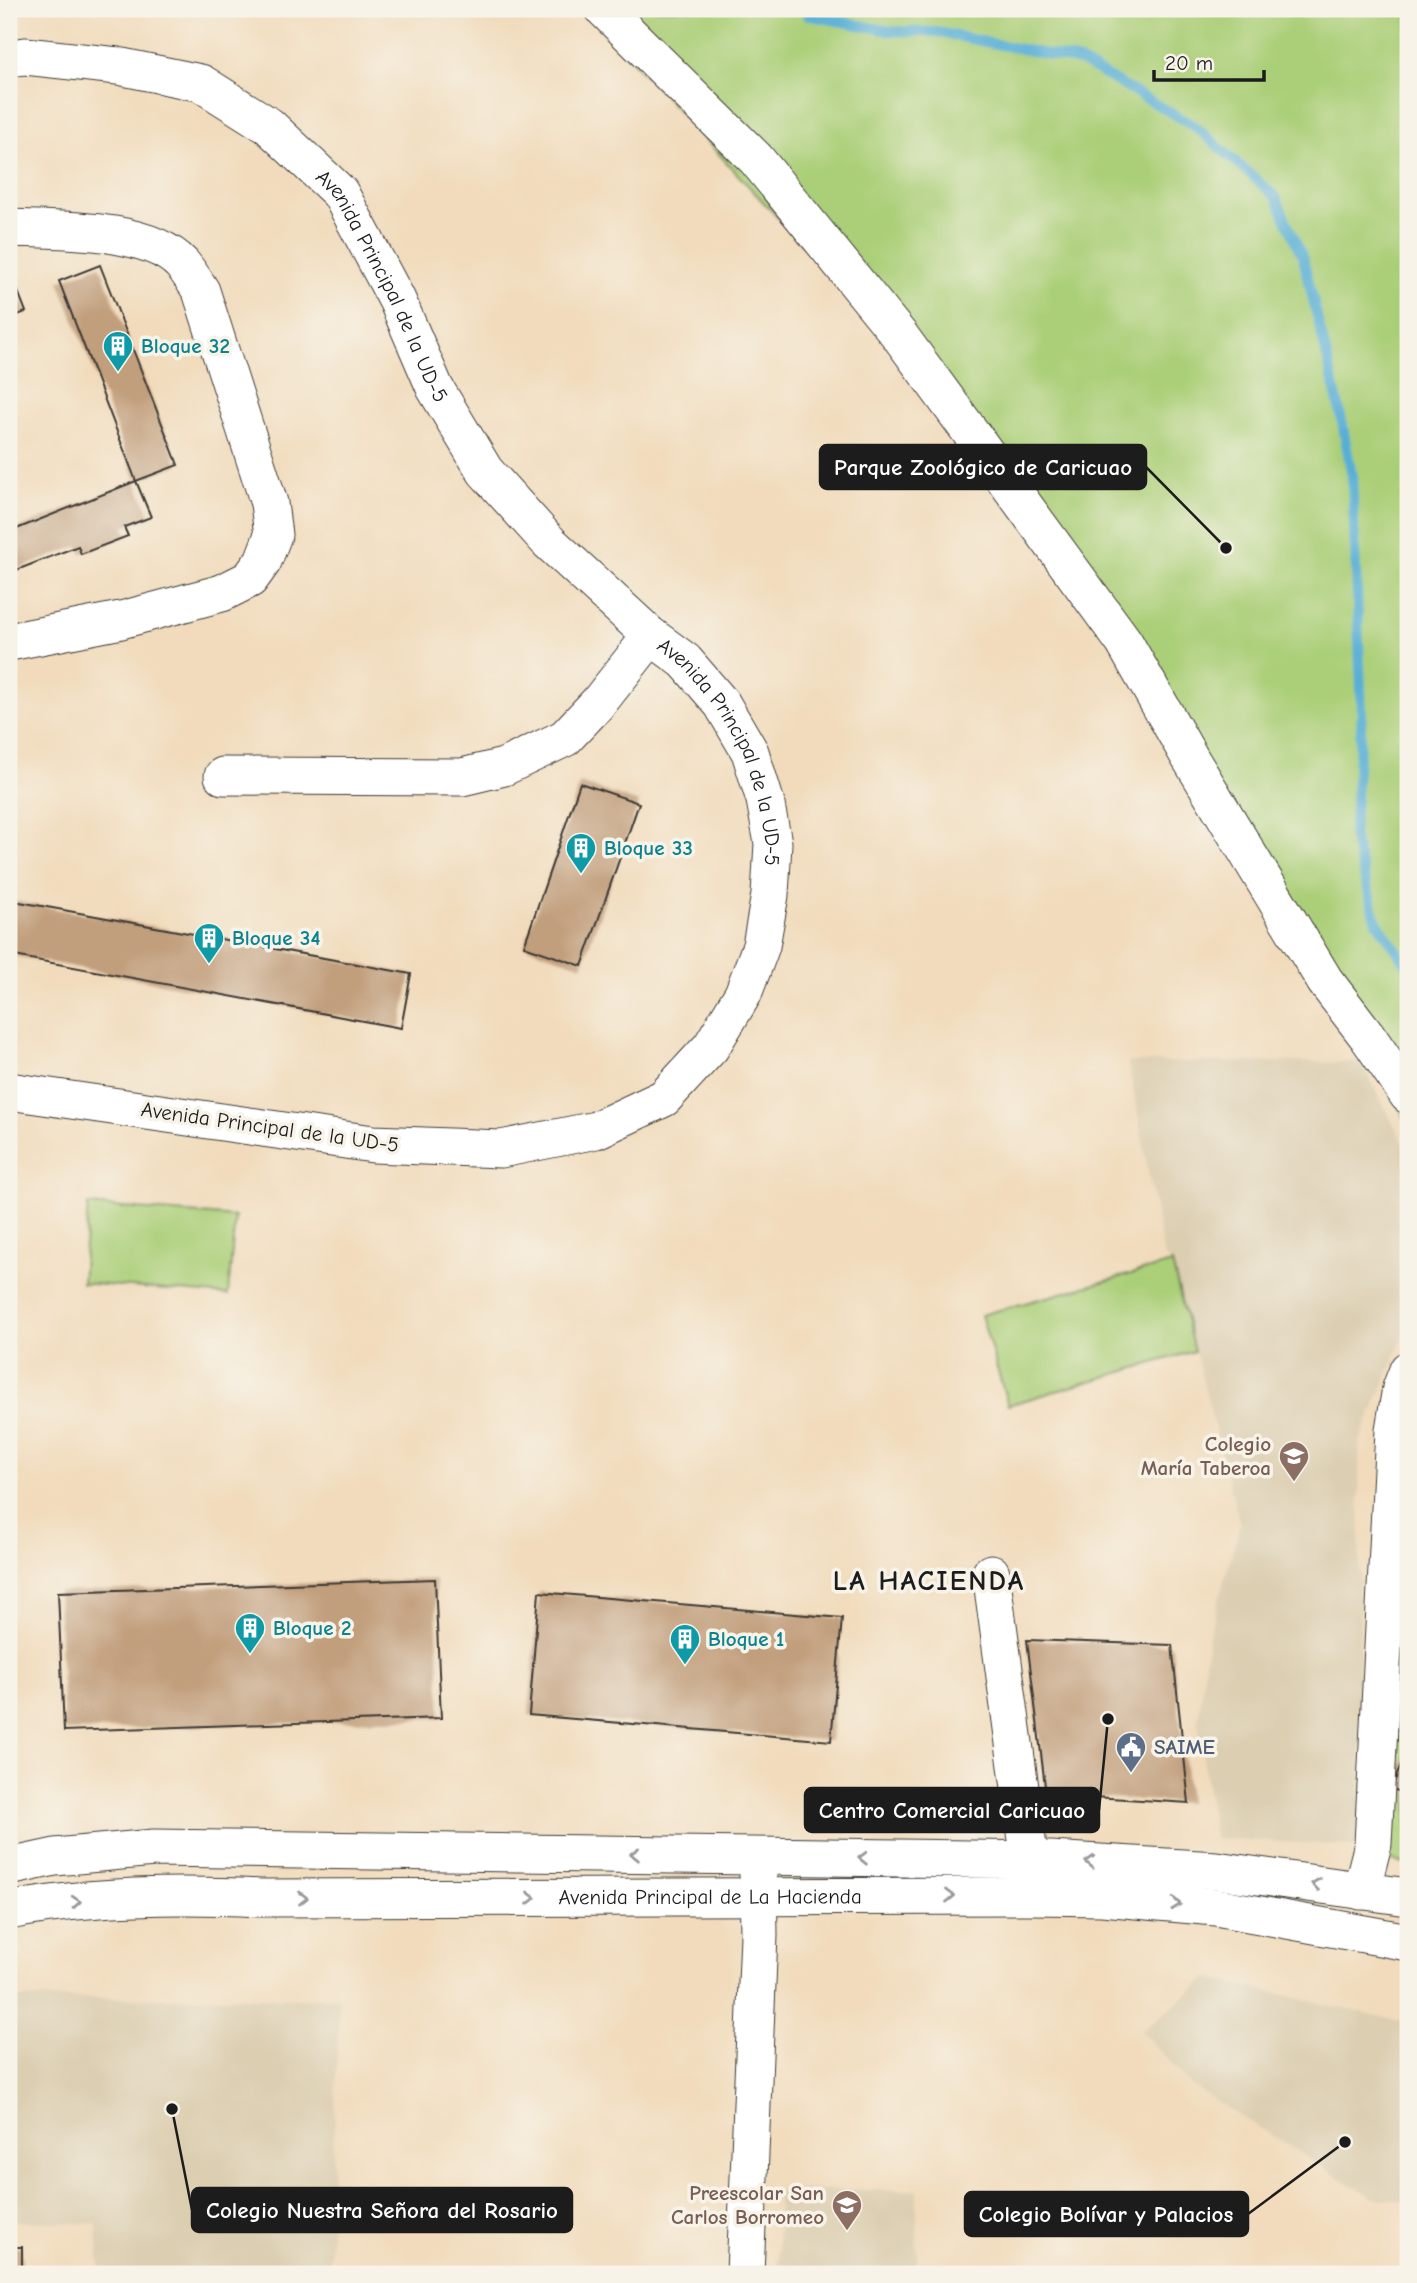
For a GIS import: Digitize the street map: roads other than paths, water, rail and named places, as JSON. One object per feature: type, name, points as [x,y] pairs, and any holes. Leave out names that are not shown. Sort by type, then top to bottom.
[{"type":"street","points":[[604,9],[756,159],[900,336],[1124,642],[1190,758],[1325,981],[1408,1095]]},
{"type":"street","name":"Avenida Principal de la UD-5","points":[[9,58],[25,56],[118,65],[201,83],[269,126],[340,192],[397,300],[435,388],[485,471],[549,542],[651,636],[685,661],[722,704],[750,752],[765,800],[773,843],[761,946],[743,994],[711,1046],[664,1098],[596,1130],[501,1149],[373,1144],[9,1091]]},
{"type":"street","points":[[9,228],[80,231],[128,237],[156,247],[181,263],[201,291],[269,503],[273,535],[263,561],[250,579],[222,593],[121,620],[9,642]]},
{"type":"street","points":[[223,776],[462,777],[504,767],[565,738],[599,702],[651,636]]},
{"type":"street","points":[[1361,1891],[1373,1844],[1394,1430],[1401,1388],[1408,1370]]},
{"type":"street","points":[[991,1573],[1034,1896]]},
{"type":"street","name":"Avenida Principal de La Hacienda","points":[[9,1867],[55,1857],[154,1848],[1028,1860],[1216,1870],[1408,1898]]},
{"type":"street","points":[[746,2274],[752,2154],[758,1856]]},
{"type":"street","name":"Avenida Principal de La Hacienda","points":[[9,1911],[54,1904],[177,1894],[260,1898],[1102,1897],[1216,1907],[1408,1942]]},
{"type":"waterway","points":[[807,15],[890,31],[937,32],[1080,61],[1196,127],[1276,197],[1303,258],[1340,411],[1352,476],[1362,713],[1353,837],[1377,922],[1408,966]]},
{"type":"place","name":"Bloque 32","points":[[118,373]]},
{"type":"place","name":"Parque Zoológico de Caricuao","points":[[1226,548]]},
{"type":"place","name":"Bloque 33","points":[[581,875]]},
{"type":"place","name":"Bloque 34","points":[[209,965]]},
{"type":"place","name":"Colegio María Taberoa","points":[[1294,1483]]},
{"type":"place","name":"Bloque 2","points":[[250,1655]]},
{"type":"place","name":"Bloque 1","points":[[685,1666]]},
{"type":"place","name":"Centro Comercial Caricuao","points":[[1108,1719]]},
{"type":"place","name":"SAIME","points":[[1131,1774]]},
{"type":"place","name":"Colegio Nuestra Señora del Rosario","points":[[172,2109]]},
{"type":"place","name":"Colegio Bolívar y Palacios","points":[[1345,2142]]},
{"type":"place","name":"Preescolar San Carlos Borromeo","points":[[847,2232]]},
{"type":"district","name":"LA HACIENDA","points":[[929,1580]]}]
